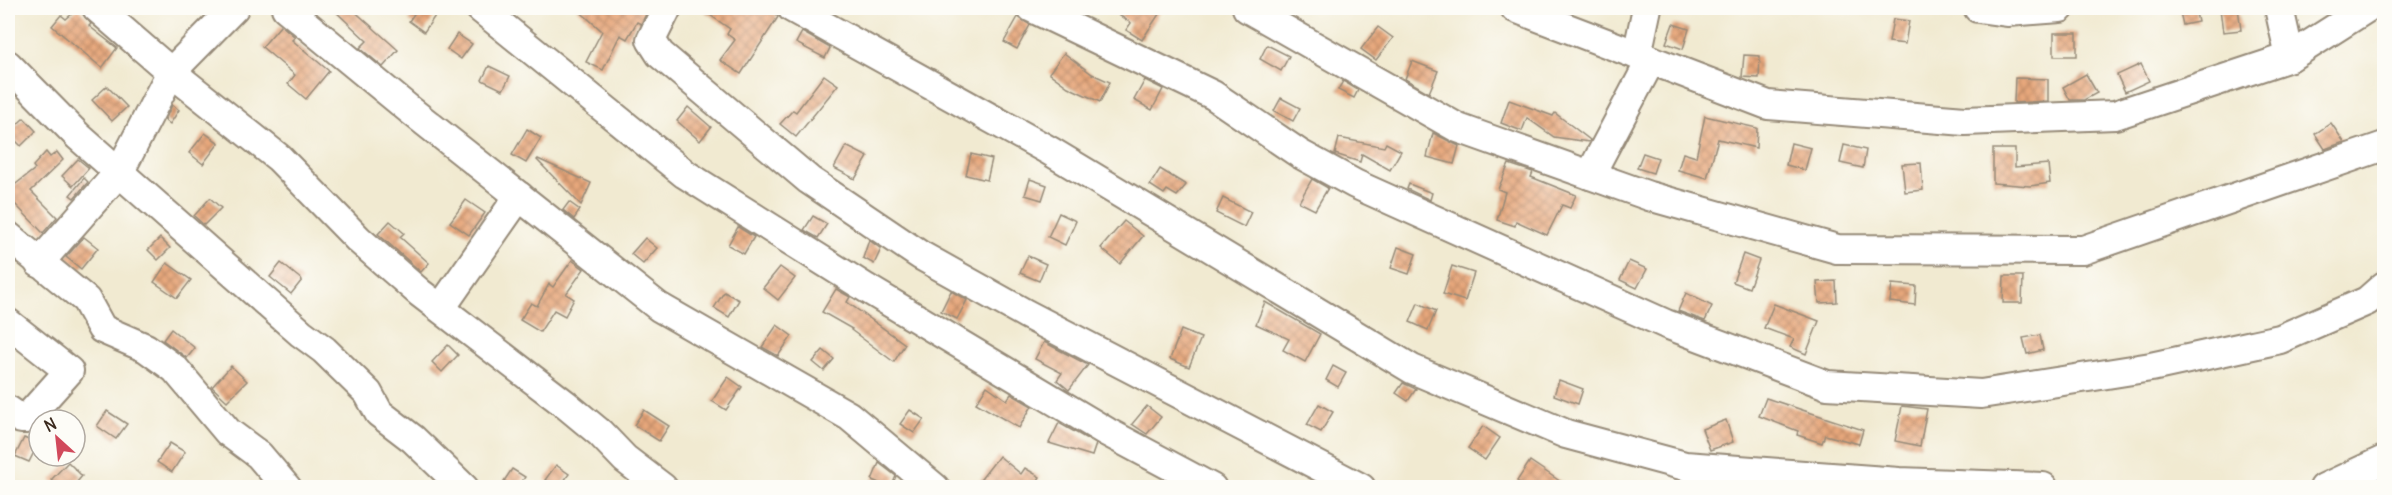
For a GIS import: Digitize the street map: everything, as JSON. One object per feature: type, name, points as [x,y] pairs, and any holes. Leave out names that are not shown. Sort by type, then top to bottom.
[{"type":"street","points":[[97,8],[171,72],[279,158],[358,239],[441,308],[565,404],[600,433],[624,459],[663,488]]},
{"type":"street","points":[[39,263],[120,171],[171,72],[234,8]]},
{"type":"street","points":[[286,8],[659,308],[849,416],[935,488]]},
{"type":"street","points":[[480,8],[685,174],[866,288],[1107,432],[1212,488]]},
{"type":"street","points":[[667,8],[651,40],[660,54],[809,180],[920,255],[1026,314],[1361,488]]},
{"type":"street","points":[[792,8],[1050,151],[1412,369],[1566,434],[1684,466],[1899,482],[2043,487]]},
{"type":"street","points":[[1032,8],[1214,95],[1300,154],[1356,184],[1666,324],[1827,385],[1981,394],[2151,367],[2280,339],[2367,301],[2385,286]]},
{"type":"street","points":[[1247,8],[1458,128],[1649,196],[1837,249],[2083,250],[2385,146]]},
{"type":"street","points":[[1515,8],[1768,105],[1965,121],[2115,115],[2290,57],[2367,8]]},
{"type":"street","points":[[1590,175],[1644,57],[1647,8]]},
{"type":"street","points":[[1978,8],[2007,12],[2060,8]]},
{"type":"street","points":[[2279,8],[2290,57]]},
{"type":"street","points":[[8,65],[78,136],[301,333],[324,350],[368,393],[379,413],[413,439],[464,488]]},
{"type":"street","points":[[441,308],[519,196]]},
{"type":"street","points":[[8,236],[86,300],[102,329],[146,348],[175,369],[228,432],[259,455],[271,472],[288,488]]},
{"type":"street","points":[[8,323],[69,372],[26,419],[21,419],[8,410]]},
{"type":"street","points":[[2342,484],[2385,460]]},
{"type":"building","points":[[79,8],[91,24],[89,26],[117,48],[102,68],[52,26],[61,15],[66,19]]},
{"type":"building","points":[[332,8],[351,8],[398,50],[383,67],[360,48],[367,41]]},
{"type":"building","points":[[418,8],[429,8],[437,13],[424,32],[409,21]]},
{"type":"building","points":[[576,8],[649,8],[641,24],[637,22],[627,39],[620,35],[603,70],[586,62],[602,31]]},
{"type":"building","points":[[700,8],[770,8],[778,17],[741,74],[720,60],[735,40],[727,34],[730,29]]},
{"type":"building","points":[[1108,8],[1163,8],[1142,40],[1126,30],[1131,23]]},
{"type":"building","points":[[2179,8],[2195,8],[2198,22],[2183,25]]},
{"type":"building","points":[[2238,8],[2241,30],[2223,32],[2220,9]]},
{"type":"building","points":[[1018,17],[1030,25],[1017,49],[1004,42]]},
{"type":"building","points":[[1893,19],[1909,21],[1905,44],[1889,42]]},
{"type":"building","points":[[1673,24],[1689,29],[1683,49],[1666,43]]},
{"type":"building","points":[[281,25],[295,37],[292,40],[329,71],[306,99],[288,84],[295,75],[262,47]]},
{"type":"building","points":[[1378,27],[1393,38],[1376,60],[1361,49]]},
{"type":"building","points":[[802,32],[830,48],[825,58],[796,43]]},
{"type":"building","points":[[2054,33],[2077,33],[2077,56],[2054,56]]},
{"type":"building","points":[[457,34],[472,44],[461,59],[447,49]]},
{"type":"building","points":[[1267,45],[1289,56],[1281,71],[1260,59]]},
{"type":"building","points":[[1064,53],[1092,74],[1110,82],[1100,102],[1068,87],[1049,73]]},
{"type":"building","points":[[1744,55],[1760,56],[1759,78],[1742,77]]},
{"type":"building","points":[[1412,61],[1438,71],[1429,93],[1405,79]]},
{"type":"building","points":[[2141,64],[2149,81],[2125,92],[2117,75]]},
{"type":"building","points":[[489,66],[510,76],[503,90],[482,80]]},
{"type":"building","points":[[2086,74],[2097,93],[2084,100],[2070,100],[2063,87]]},
{"type":"building","points":[[824,75],[838,85],[796,137],[780,124],[793,110],[796,112]]},
{"type":"building","points":[[2015,78],[2048,79],[2048,101],[2014,103]]},
{"type":"building","points":[[1145,80],[1163,89],[1152,110],[1134,100]]},
{"type":"building","points":[[1343,81],[1358,90],[1354,98],[1338,90]]},
{"type":"building","points":[[107,86],[127,107],[112,121],[92,100]]},
{"type":"building","points":[[1281,98],[1300,108],[1293,121],[1274,111]]},
{"type":"building","points":[[1509,100],[1553,116],[1555,113],[1590,140],[1589,142],[1554,137],[1527,118],[1522,131],[1501,123]]},
{"type":"building","points":[[172,105],[179,110],[170,124],[165,120]]},
{"type":"building","points":[[688,107],[711,127],[700,141],[677,121]]},
{"type":"building","points":[[1705,116],[1757,128],[1756,148],[1718,139],[1707,178],[1678,170],[1683,153],[1696,157]]},
{"type":"building","points":[[24,118],[36,131],[21,146],[8,133]]},
{"type":"building","points":[[2331,123],[2344,142],[2325,149],[2315,134]]},
{"type":"building","points":[[527,129],[541,138],[526,163],[512,155]]},
{"type":"building","points":[[205,133],[219,143],[203,164],[189,153]]},
{"type":"building","points":[[1433,133],[1459,146],[1454,164],[1427,157]]},
{"type":"building","points":[[1339,138],[1384,147],[1386,143],[1401,151],[1390,170],[1362,154],[1360,162],[1335,154]]},
{"type":"building","points":[[1791,143],[1811,148],[1805,170],[1786,165]]},
{"type":"building","points":[[1844,145],[1866,150],[1863,168],[1840,163]]},
{"type":"building","points":[[846,146],[868,157],[855,179],[834,168]]},
{"type":"building","points":[[1993,149],[2015,149],[2015,167],[2048,164],[2050,183],[2030,186],[1993,183]]},
{"type":"building","points":[[46,152],[50,157],[57,152],[63,160],[31,191],[57,217],[43,233],[15,204],[8,210],[8,190],[35,169],[33,166]]},
{"type":"building","points":[[1643,153],[1658,158],[1653,173],[1637,168]]},
{"type":"building","points":[[971,154],[992,159],[987,180],[966,175]]},
{"type":"building","points":[[78,159],[89,168],[73,186],[62,176]]},
{"type":"building","points":[[537,160],[591,183],[581,205]]},
{"type":"building","points":[[1921,163],[1923,190],[1905,192],[1902,164]]},
{"type":"building","points":[[1509,164],[1533,172],[1531,177],[1576,195],[1570,208],[1562,205],[1547,235],[1516,221],[1515,226],[1497,220],[1505,192],[1498,189]]},
{"type":"building","points":[[1160,169],[1186,185],[1177,196],[1167,190],[1164,194],[1150,185]]},
{"type":"building","points":[[84,178],[88,182],[74,198],[70,195]]},
{"type":"building","points":[[1030,179],[1047,185],[1042,200],[1025,195]]},
{"type":"building","points":[[1312,179],[1328,188],[1315,210],[1299,202]]},
{"type":"building","points":[[1409,184],[1432,193],[1430,200],[1407,189]]},
{"type":"building","points":[[210,198],[221,208],[204,225],[194,216]]},
{"type":"building","points":[[1223,198],[1251,212],[1244,227],[1216,213]]},
{"type":"building","points":[[466,200],[485,213],[469,235],[450,222]]},
{"type":"building","points":[[569,202],[580,210],[574,219],[563,210]]},
{"type":"building","points":[[1059,213],[1076,221],[1065,245],[1048,237]]},
{"type":"building","points":[[813,216],[827,224],[818,238],[804,230]]},
{"type":"building","points":[[390,221],[404,233],[400,237],[429,263],[421,272],[378,234]]},
{"type":"building","points":[[1124,221],[1143,236],[1120,264],[1101,248]]},
{"type":"building","points":[[738,227],[754,237],[744,254],[728,245]]},
{"type":"building","points":[[84,237],[98,248],[81,269],[66,257]]},
{"type":"building","points":[[160,238],[170,248],[158,260],[148,250]]},
{"type":"building","points":[[645,238],[657,248],[643,264],[631,254]]},
{"type":"building","points":[[869,240],[881,249],[874,264],[863,258]]},
{"type":"building","points":[[1398,247],[1416,254],[1409,274],[1391,268]]},
{"type":"building","points":[[1743,254],[1759,260],[1749,288],[1733,282]]},
{"type":"building","points":[[1028,256],[1046,264],[1039,281],[1020,273]]},
{"type":"building","points":[[572,260],[584,269],[566,294],[574,299],[565,316],[554,310],[540,332],[520,320],[531,303],[537,306],[549,284],[553,287]]},
{"type":"building","points":[[1629,261],[1647,269],[1637,288],[1620,280]]},
{"type":"building","points":[[167,263],[191,280],[177,298],[154,282]]},
{"type":"building","points":[[281,263],[302,280],[291,294],[270,277]]},
{"type":"building","points":[[1452,266],[1474,273],[1465,301],[1443,294]]},
{"type":"building","points":[[780,267],[795,278],[778,300],[763,288]]},
{"type":"building","points":[[2004,276],[2023,276],[2022,303],[2003,303]]},
{"type":"building","points":[[1836,281],[1837,302],[1819,303],[1817,282]]},
{"type":"building","points":[[1892,284],[1916,286],[1915,305],[1890,302]]},
{"type":"building","points":[[836,289],[850,297],[847,302],[905,344],[894,362],[852,329],[822,312]]},
{"type":"building","points":[[951,291],[967,300],[957,319],[941,311]]},
{"type":"building","points":[[724,292],[739,300],[729,317],[714,308]]},
{"type":"building","points":[[1686,293],[1712,306],[1705,321],[1678,311]]},
{"type":"building","points":[[1265,302],[1320,334],[1305,362],[1283,350],[1289,339],[1256,324]]},
{"type":"building","points":[[1418,303],[1436,311],[1428,330],[1410,322]]},
{"type":"building","points":[[1774,304],[1819,321],[1806,354],[1790,347],[1794,339],[1764,328]]},
{"type":"building","points":[[777,325],[792,336],[778,356],[762,347]]},
{"type":"building","points":[[171,329],[195,348],[187,358],[163,340]]},
{"type":"building","points":[[1181,330],[1201,338],[1189,367],[1170,359]]},
{"type":"building","points":[[2040,335],[2043,350],[2027,354],[2023,338]]},
{"type":"building","points":[[1044,342],[1088,365],[1069,390],[1057,380],[1062,373],[1035,359]]},
{"type":"building","points":[[448,345],[458,355],[442,372],[432,362]]},
{"type":"building","points":[[823,350],[834,359],[824,371],[813,362]]},
{"type":"building","points":[[231,366],[247,381],[227,401],[212,387]]},
{"type":"building","points":[[1333,366],[1346,373],[1338,387],[1326,380]]},
{"type":"building","points":[[728,377],[742,387],[726,410],[712,401]]},
{"type":"building","points":[[1559,380],[1583,389],[1578,404],[1554,395]]},
{"type":"building","points":[[1403,383],[1416,389],[1408,401],[1396,393]]},
{"type":"building","points":[[987,386],[1007,400],[1011,394],[1032,406],[1019,428],[976,403]]},
{"type":"building","points":[[1766,398],[1863,430],[1859,444],[1825,435],[1822,443],[1797,435],[1798,431],[1759,416]]},
{"type":"building","points":[[1319,404],[1333,412],[1321,432],[1307,425]]},
{"type":"building","points":[[1147,406],[1161,417],[1147,434],[1132,424]]},
{"type":"building","points":[[1902,406],[1927,409],[1920,446],[1895,441]]},
{"type":"building","points":[[644,410],[669,426],[659,441],[634,425]]},
{"type":"building","points":[[910,410],[924,419],[914,433],[900,424]]},
{"type":"building","points":[[107,411],[127,424],[116,439],[97,426]]},
{"type":"building","points":[[1726,420],[1733,442],[1710,450],[1702,429]]},
{"type":"building","points":[[1059,423],[1096,444],[1092,456],[1049,443]]},
{"type":"building","points":[[1483,426],[1500,438],[1485,460],[1468,448]]},
{"type":"building","points":[[24,438],[27,439],[27,461],[15,456]]},
{"type":"building","points":[[170,443],[185,452],[172,472],[157,462]]},
{"type":"building","points":[[999,456],[1021,474],[1025,468],[1040,477],[1035,485],[1038,488],[974,488]]},
{"type":"building","points":[[1530,461],[1570,488],[1526,488],[1517,481]]},
{"type":"building","points":[[879,463],[896,476],[891,488],[872,480]]},
{"type":"building","points":[[556,465],[569,474],[559,488],[545,480]]},
{"type":"building","points":[[62,468],[74,468],[82,476],[72,488],[59,488],[51,480]]},
{"type":"building","points":[[512,469],[525,477],[518,488],[504,481]]}]
